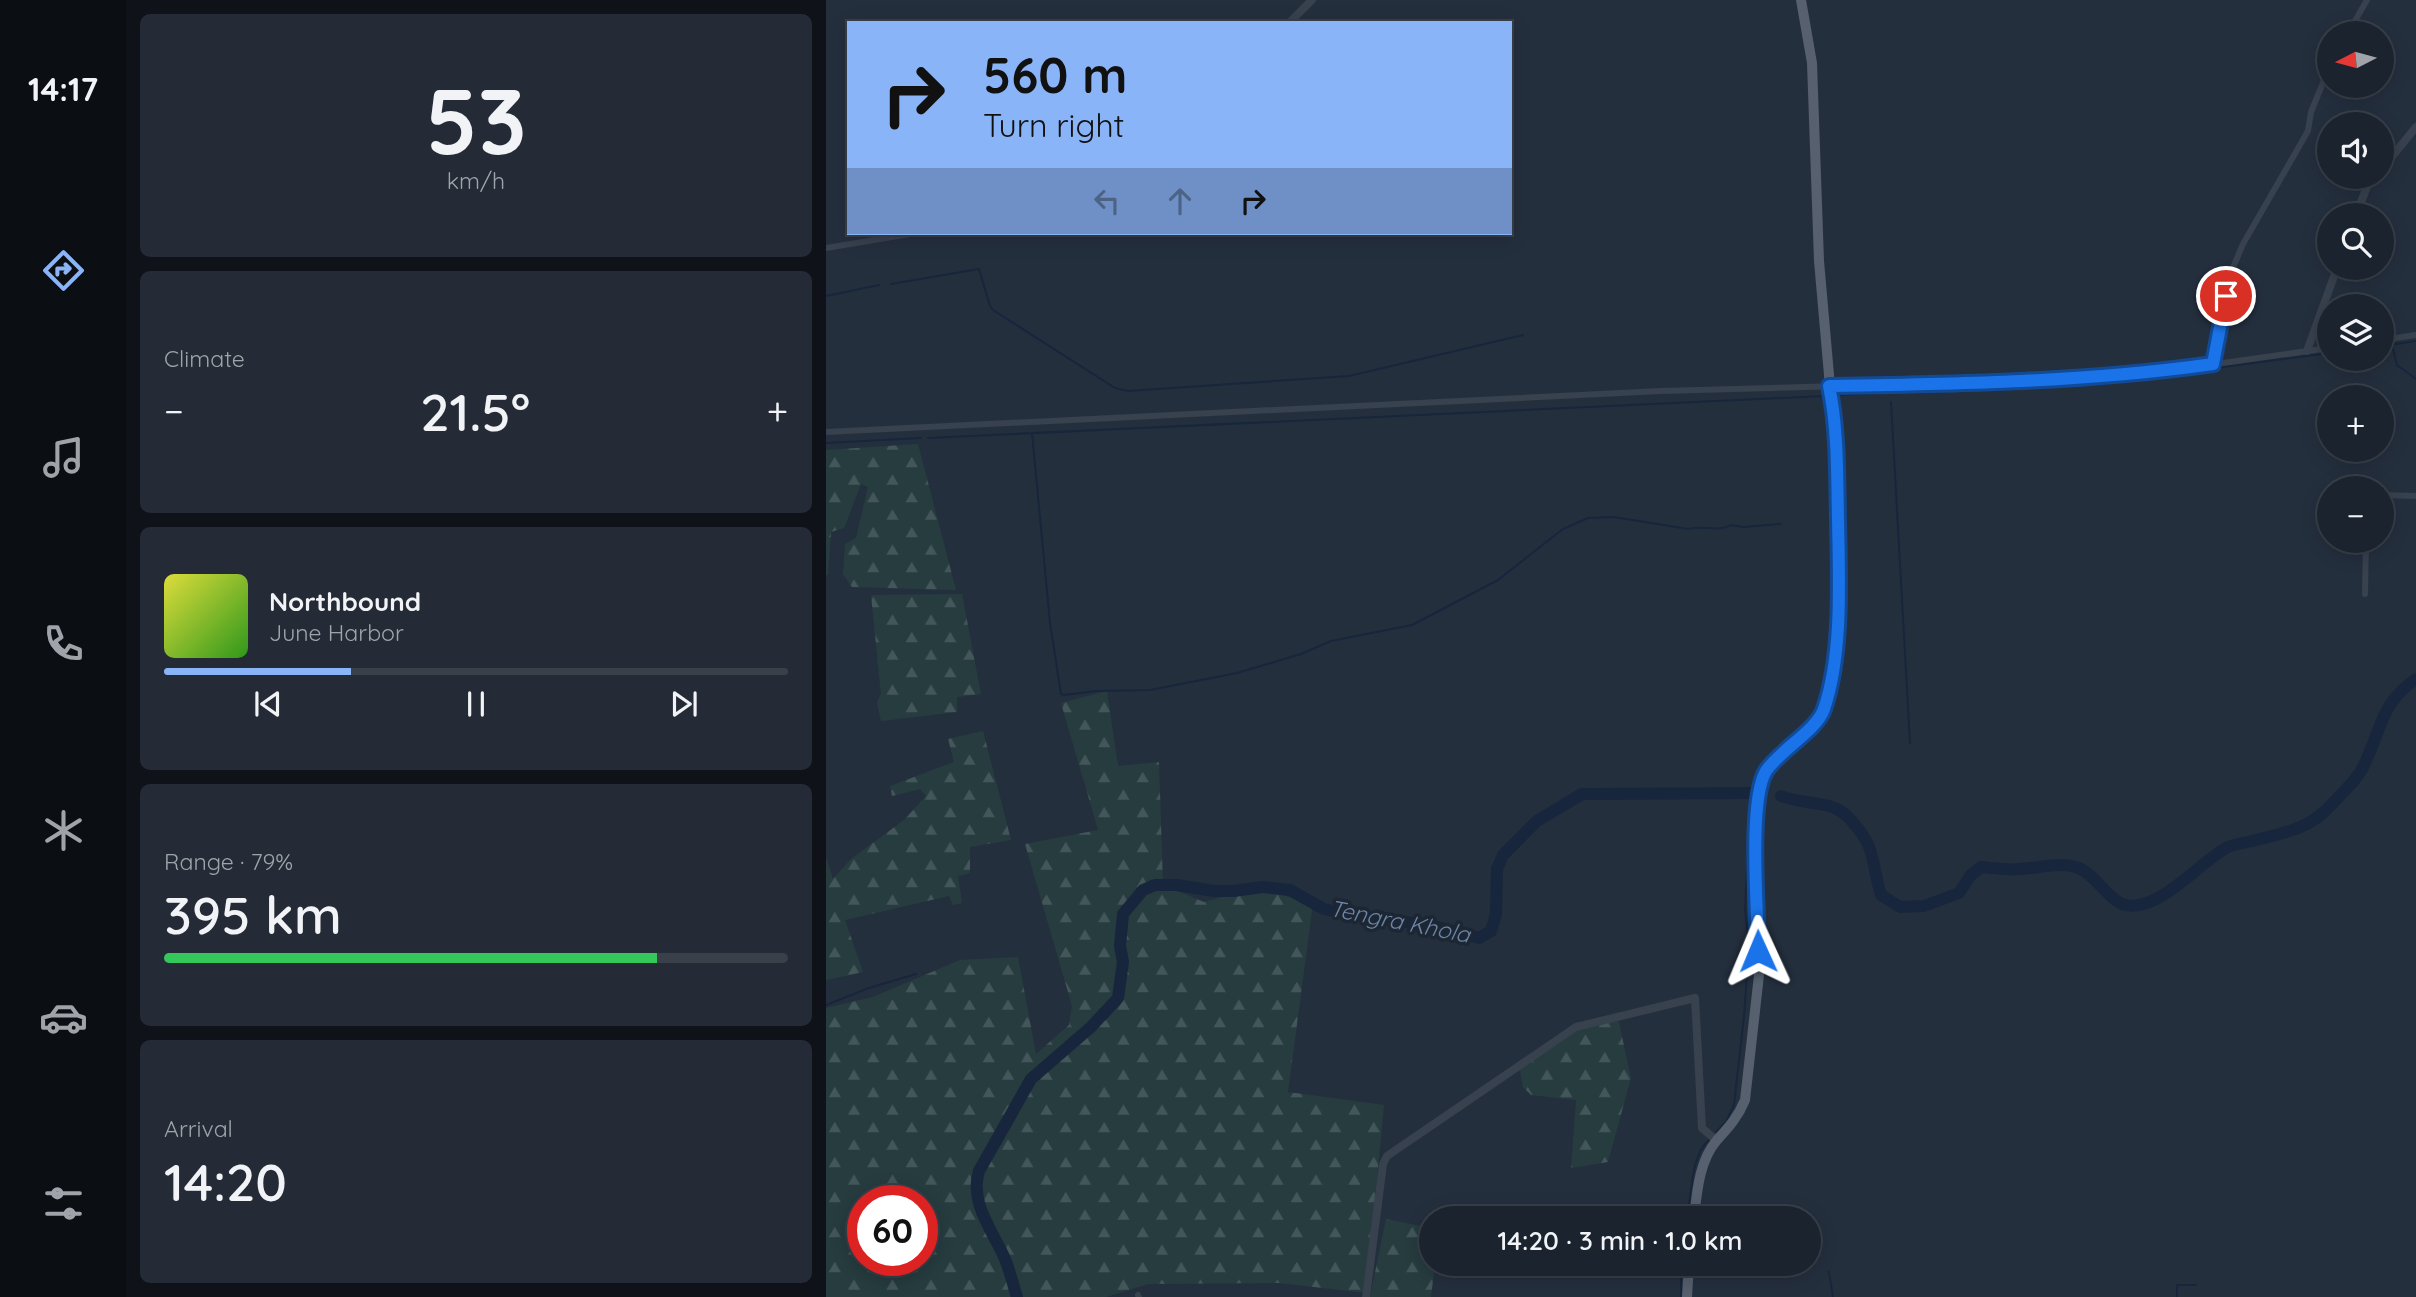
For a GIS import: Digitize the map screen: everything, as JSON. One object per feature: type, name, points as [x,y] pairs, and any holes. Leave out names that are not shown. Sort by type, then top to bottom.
[{"type":"main road","points":[[1696,1206],[1702,1168],[1717,1141],[1737,1118],[1745,1100],[1759,975],[1757,812],[1762,782],[1778,757],[1823,713],[1829,692],[1838,626],[1840,589],[1837,467],[1818,261],[1812,63],[1801,0]]},
{"type":"main road","points":[[1687,1297],[1688,1276]]},
{"type":"street","points":[[1291,21],[1312,0]]},
{"type":"street","points":[[2355,21],[2367,0]]},
{"type":"street","points":[[2213,364],[2232,270],[2243,244],[2308,131],[2317,97]]},
{"type":"street","points":[[2394,154],[2416,127]]},
{"type":"street","points":[[826,248],[904,235]]},
{"type":"street","points":[[2308,351],[2333,280]]},
{"type":"street","points":[[2394,338],[2416,335]]},
{"type":"street","points":[[826,432],[1661,391],[2078,377],[2174,370],[2317,350]]},
{"type":"street","points":[[2394,495],[2416,496]]},
{"type":"street","points":[[2365,594],[2366,553]]},
{"type":"street","points":[[1366,1297],[1383,1164],[1387,1156],[1576,1027],[1695,998],[1702,1128],[1717,1141]]},
{"type":"green space","points":[[918,444],[956,590],[852,587],[843,574],[845,544],[856,538],[868,487],[861,484],[844,528],[831,532],[826,575],[826,450]]},
{"type":"green space","points":[[962,594],[981,694],[957,697],[957,712],[881,721],[877,702],[881,694],[871,595]]},
{"type":"green space","points":[[1107,691],[1118,766],[1159,762],[1163,885],[1204,902],[1254,888],[1313,903],[1288,1092],[1384,1105],[1366,1293],[1279,1283],[1148,1284],[1106,1297],[826,1297],[826,1008],[873,997],[960,960],[1018,957],[1036,1054],[1069,1025],[1072,1006],[1025,844],[1098,830],[1061,703]]},
{"type":"green space","points":[[983,731],[1011,840],[970,847],[970,873],[958,876],[962,903],[953,905],[949,896],[845,920],[863,972],[826,980],[826,857],[833,879],[851,859],[904,820],[926,796],[920,789],[892,796],[890,786],[954,762],[948,739]]},
{"type":"green space","points":[[1618,1018],[1631,1078],[1608,1162],[1571,1168],[1576,1100],[1531,1095],[1523,1087],[1519,1066],[1576,1027]]},
{"type":"green space","points":[[1386,1219],[1419,1226],[1419,1276],[1434,1276],[1431,1297],[1370,1297]]},
{"type":"waterway","points":[[891,284],[979,269],[993,310],[1115,388],[1128,391],[1349,376],[1523,335]]},
{"type":"waterway","points":[[826,296],[879,285]]},
{"type":"waterway","points":[[2394,344],[2416,341]]},
{"type":"waterway","points":[[2394,353],[2397,365],[2416,379]]},
{"type":"waterway","points":[[1836,395],[2123,380],[2317,355]]},
{"type":"waterway","points":[[928,438],[1824,396]]},
{"type":"waterway","points":[[1891,402],[1910,743]]},
{"type":"waterway","points":[[1032,433],[1050,623],[1061,694],[1064,695],[1096,691],[1150,690],[1237,673],[1301,654],[1331,641],[1412,625],[1498,580],[1563,529],[1588,518],[1614,517],[1688,529],[1781,524]]},
{"type":"waterway","points":[[826,443],[921,438]]},
{"type":"waterway","points":[[1781,796],[1829,806],[1847,816],[1867,842],[1881,895],[1900,907],[1924,906],[1959,893],[1971,875],[1981,867],[2026,869],[2058,865],[2081,869],[2120,903],[2139,905],[2165,894],[2226,848],[2295,829],[2323,813],[2359,774],[2389,707],[2404,688],[2416,679]]},
{"type":"waterway","points":[[1716,1132],[1726,1122],[1734,1105],[1744,1016],[1749,945],[1745,910],[1753,793]]},
{"type":"waterway","name":"Tengra Khola","points":[[1017,1297],[1005,1259],[980,1206],[977,1194],[979,1171],[1031,1079],[1091,1027],[1118,998],[1123,962],[1120,946],[1123,914],[1143,890],[1155,885],[1177,885],[1214,891],[1263,887],[1290,890],[1324,909],[1434,926],[1479,938],[1491,931],[1496,914],[1497,869],[1503,855],[1537,821],[1582,794],[1753,793]]},
{"type":"waterway","points":[[826,1005],[916,974]]},
{"type":"waterway","points":[[1689,1206],[1698,1156],[1709,1140]]},
{"type":"waterway","points":[[1829,1272],[1833,1297]]},
{"type":"waterway","points":[[1681,1276],[1681,1297]]},
{"type":"waterway","points":[[2177,1297],[2177,1285],[2196,1285]]},
{"type":"route","points":[[1758,951],[1757,812],[1762,782],[1778,757],[1823,713],[1829,692],[1838,626],[1840,589],[1837,467],[1829,386],[2031,380],[2174,370],[2213,364],[2226,296]]}]
